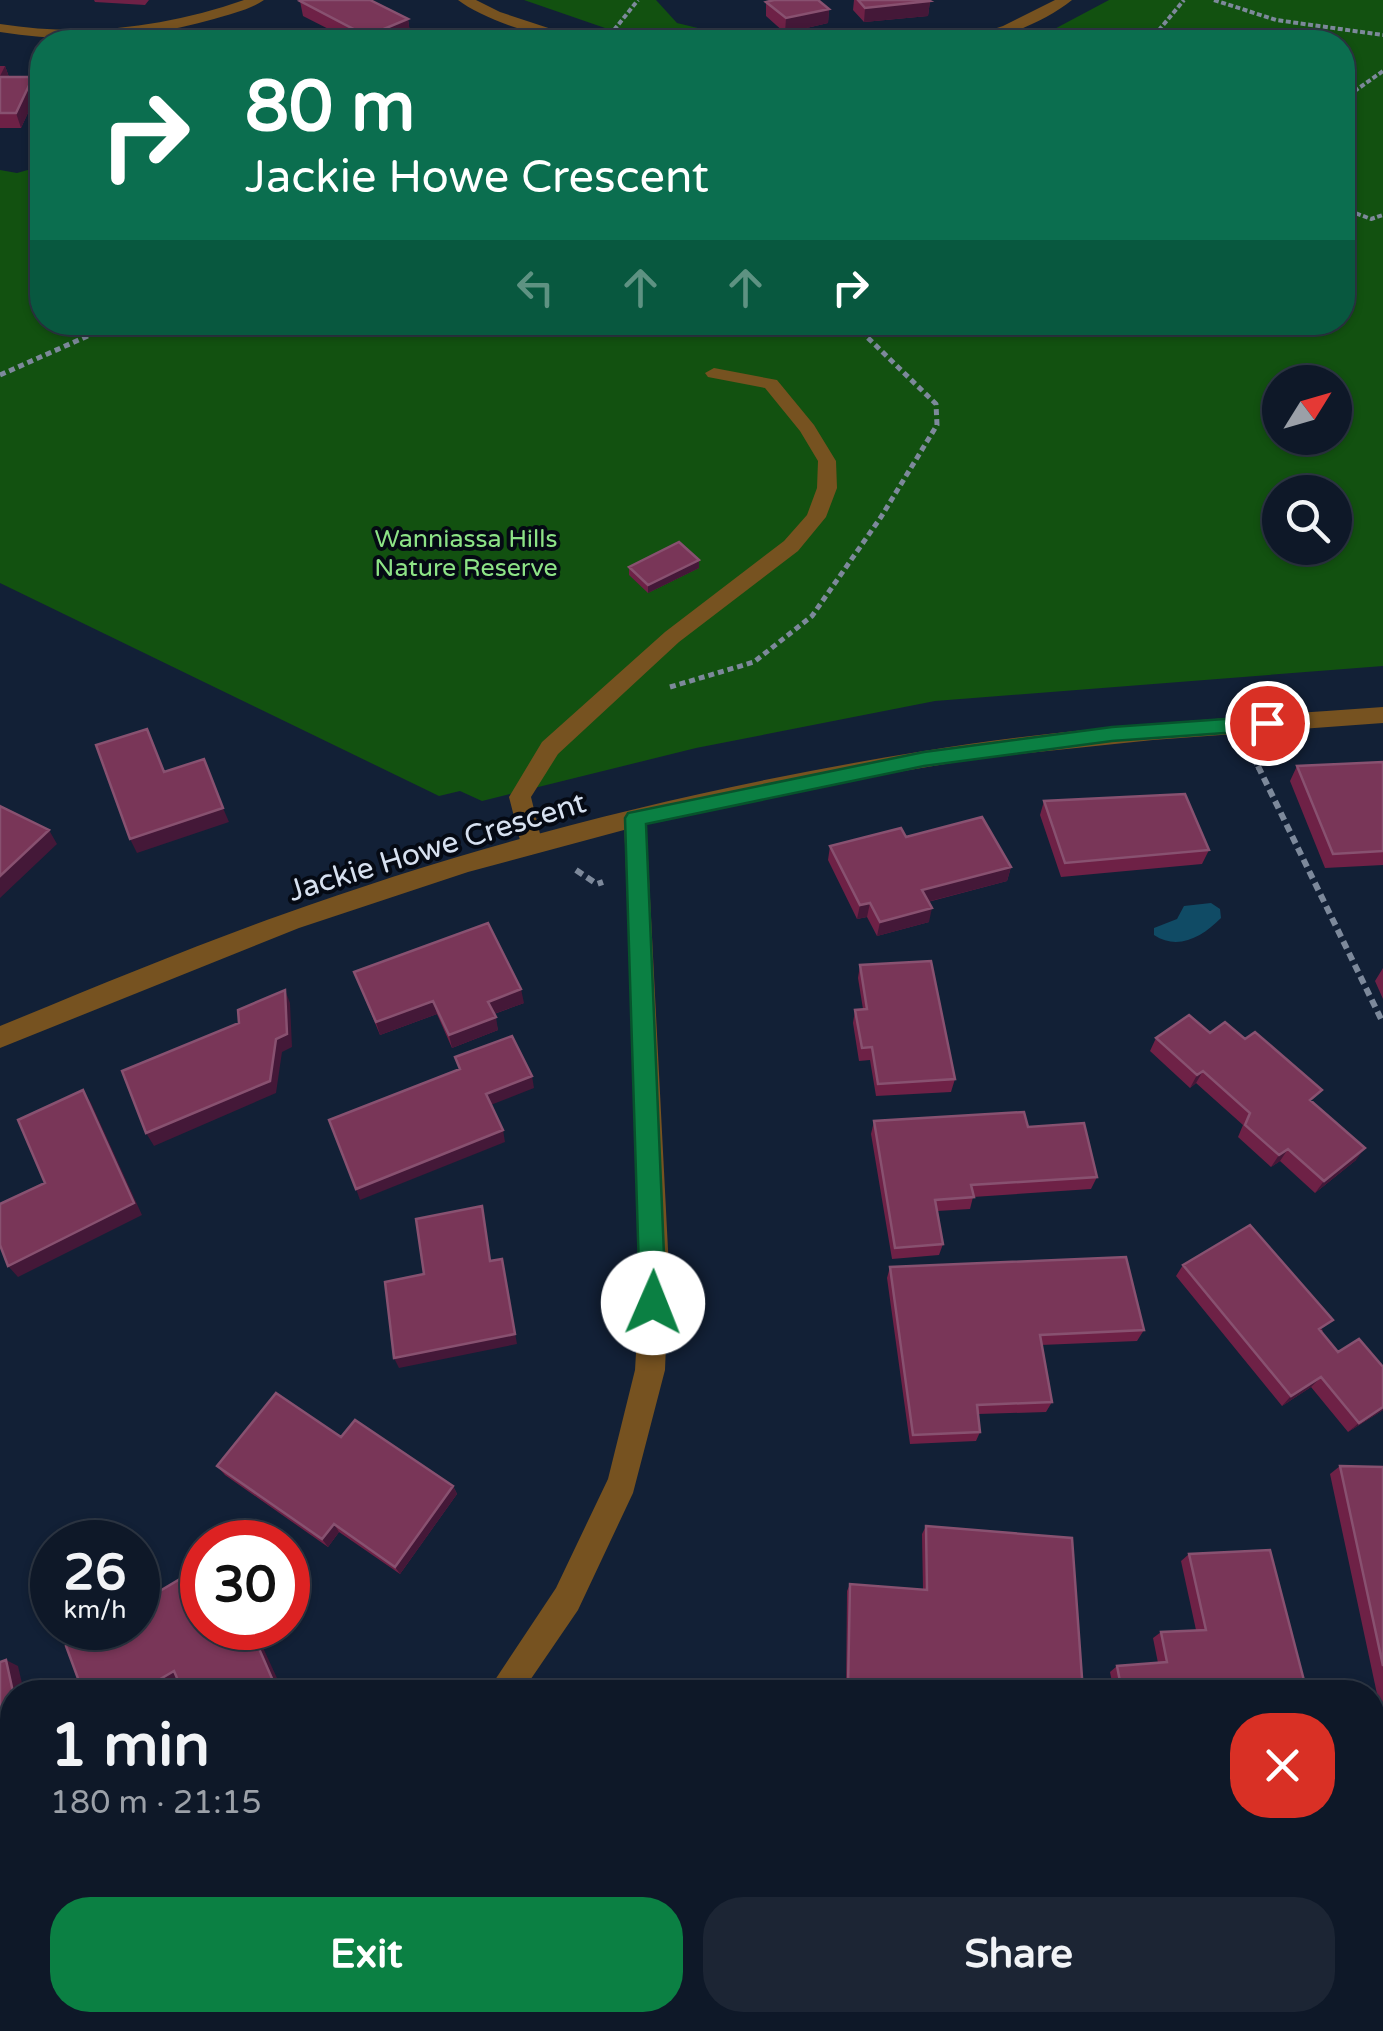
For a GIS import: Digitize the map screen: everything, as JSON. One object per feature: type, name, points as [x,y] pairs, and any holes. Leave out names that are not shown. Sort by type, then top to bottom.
[{"type":"street","points":[[139,30],[200,20],[257,0]]},
{"type":"street","points":[[444,0],[518,30]]},
{"type":"street","points":[[466,0],[489,18],[536,30]]},
{"type":"street","points":[[1004,30],[1065,0]]},
{"type":"street","points":[[0,28],[30,34]]},
{"type":"street","points":[[531,846],[520,797],[550,748],[672,637],[791,546],[816,517],[826,488],[827,461],[808,429],[770,384],[714,373]]},
{"type":"street","name":"Jackie Howe Crescent","points":[[0,1037],[204,953],[316,913],[635,818],[924,759],[1112,734],[1383,715]]},
{"type":"street","points":[[511,1680],[567,1600],[622,1482],[650,1370],[654,1269],[635,818]]},
{"type":"path","points":[[615,30],[638,0]]},
{"type":"path","points":[[1159,30],[1184,0]]},
{"type":"path","points":[[1214,0],[1234,10],[1284,22],[1341,30]]},
{"type":"path","points":[[1355,32],[1383,36]]},
{"type":"path","points":[[1355,91],[1383,72]]},
{"type":"path","points":[[1355,213],[1371,219],[1383,215]]},
{"type":"path","points":[[0,375],[90,335]]},
{"type":"path","points":[[1248,745],[1383,1023]]},
{"type":"green space","points":[[524,0],[656,0],[677,23],[706,30],[627,30],[605,28]]},
{"type":"green space","name":"Wanniassa Hills Nature Reserve","points":[[1109,0],[1383,0],[1383,666],[935,701],[696,748],[482,801],[460,791],[439,796],[0,583],[0,170],[17,173],[30,169],[30,335],[1355,335],[1355,30],[1053,30]]},
{"type":"water","points":[[1211,903],[1220,909],[1221,918],[1198,936],[1172,942],[1154,935],[1154,928],[1177,919],[1184,906]]},
{"type":"building","points":[[370,0],[408,19],[381,30],[356,30],[300,1]]},
{"type":"building","points":[[818,0],[829,9],[786,18],[766,2]]},
{"type":"building","points":[[858,0],[928,0],[930,1],[865,8]]},
{"type":"building","points":[[0,77],[30,77],[16,113],[0,113]]},
{"type":"building","points":[[679,542],[699,560],[648,585],[629,567]]},
{"type":"building","points":[[147,729],[164,772],[204,759],[223,808],[130,839],[96,745]]},
{"type":"building","points":[[1383,762],[1383,851],[1333,854],[1297,766]]},
{"type":"building","points":[[1185,794],[1209,850],[1065,863],[1044,801]]},
{"type":"building","points":[[0,806],[49,830],[0,876]]},
{"type":"building","points":[[982,817],[1011,867],[922,890],[932,908],[880,922],[870,903],[860,905],[830,846],[901,828],[906,837]]},
{"type":"building","points":[[488,923],[521,989],[488,1002],[496,1017],[449,1035],[433,1001],[376,1022],[354,972]]},
{"type":"building","points":[[931,961],[955,1079],[878,1084],[872,1047],[862,1048],[855,1010],[867,1009],[860,965]]},
{"type":"building","points":[[285,990],[287,1034],[276,1039],[270,1081],[146,1133],[122,1071],[239,1023],[238,1010]]},
{"type":"building","points":[[1189,1015],[1210,1033],[1225,1022],[1245,1039],[1255,1032],[1322,1090],[1310,1100],[1365,1148],[1324,1181],[1288,1149],[1279,1155],[1245,1125],[1250,1113],[1203,1071],[1197,1075],[1156,1038]]},
{"type":"building","points":[[512,1036],[532,1076],[486,1094],[503,1130],[356,1189],[329,1120],[460,1069],[455,1057]]},
{"type":"building","points":[[83,1090],[134,1203],[8,1266],[0,1245],[0,1204],[45,1183],[18,1120]]},
{"type":"building","points":[[1024,1112],[1028,1127],[1084,1123],[1097,1177],[971,1185],[974,1197],[935,1200],[943,1244],[895,1248],[874,1121]]},
{"type":"building","points":[[482,1206],[490,1261],[502,1259],[515,1334],[394,1358],[385,1282],[424,1274],[416,1219]]},
{"type":"building","points":[[1250,1225],[1333,1320],[1319,1329],[1338,1352],[1359,1339],[1383,1367],[1383,1407],[1359,1423],[1321,1377],[1291,1396],[1183,1265]]},
{"type":"building","points":[[1126,1257],[1144,1330],[1040,1335],[1052,1402],[977,1405],[980,1432],[913,1435],[890,1267]]},
{"type":"building","points":[[276,1393],[341,1437],[355,1420],[453,1486],[395,1567],[334,1524],[322,1539],[310,1531],[310,1520],[295,1520],[217,1466]]},
{"type":"building","points":[[1340,1466],[1383,1467],[1383,1666]]},
{"type":"building","points":[[926,1526],[1072,1538],[1082,1680],[848,1680],[850,1584],[927,1590]]},
{"type":"building","points":[[1270,1550],[1304,1680],[1120,1680],[1117,1666],[1167,1662],[1161,1632],[1206,1630],[1189,1554]]},
{"type":"building","points":[[180,1579],[180,1650],[260,1650],[273,1680],[178,1680],[174,1671],[159,1680],[79,1680],[67,1650],[160,1650],[160,1591]]},
{"type":"building","points":[[6,1660],[10,1680],[0,1680],[0,1662]]},
{"type":"route","points":[[653,1303],[635,818],[924,759],[1112,734],[1267,723]]}]
